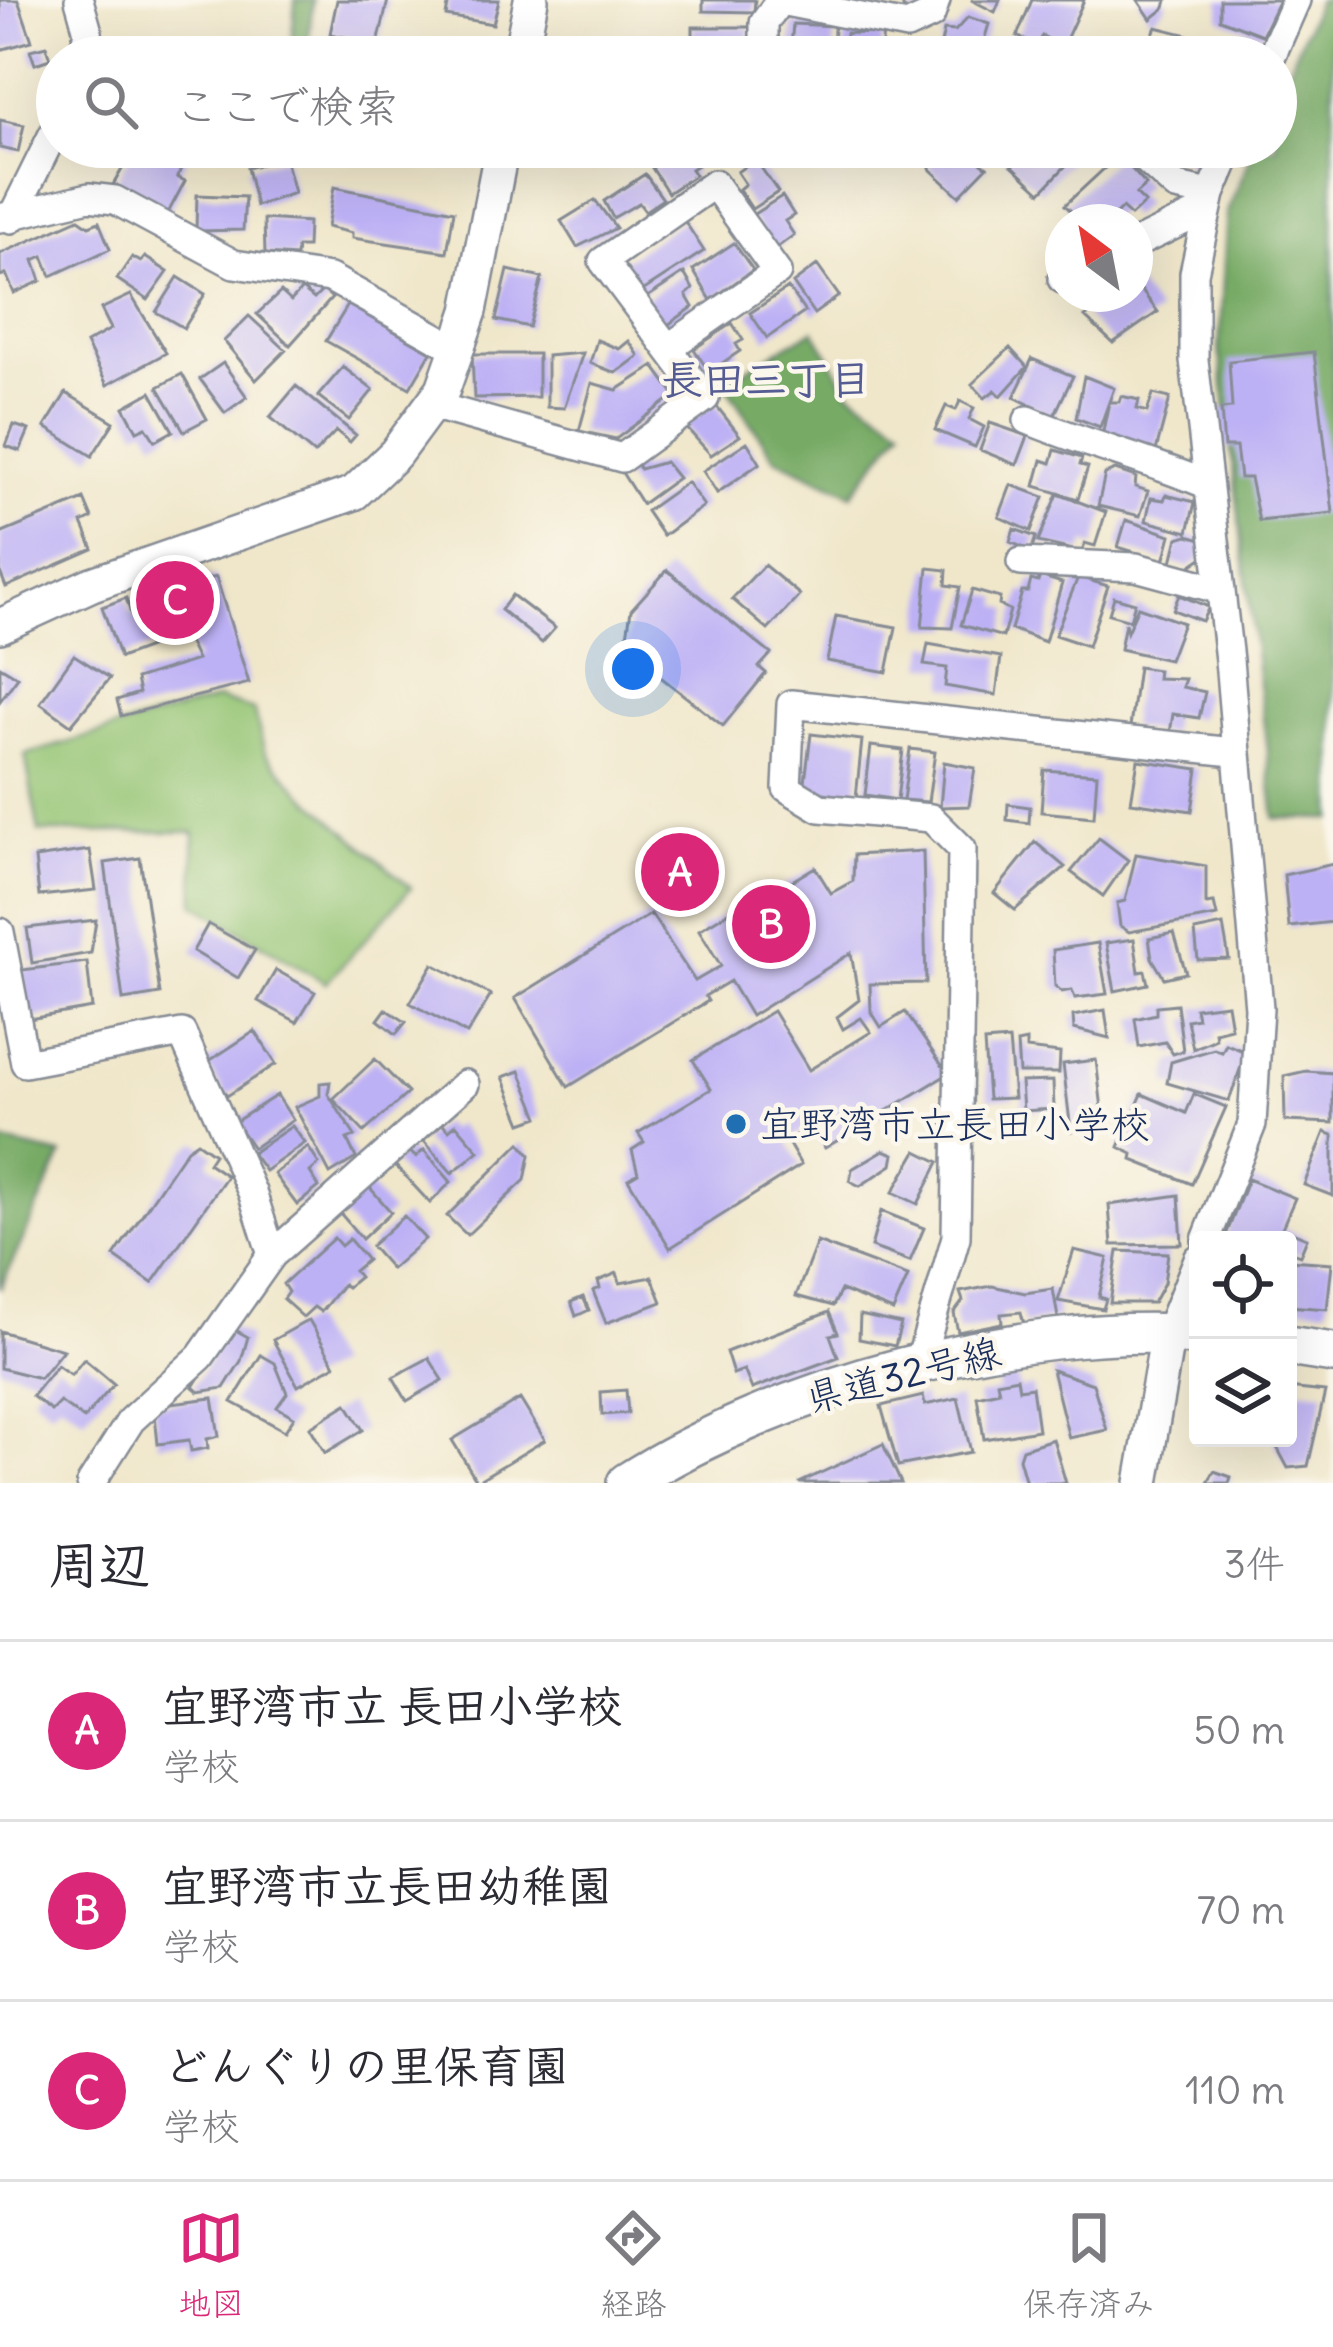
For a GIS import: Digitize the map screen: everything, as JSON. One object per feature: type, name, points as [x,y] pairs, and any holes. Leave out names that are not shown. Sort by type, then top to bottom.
[{"type":"main road","name":"県道32号線","points":[[627,1483],[670,1456],[780,1406],[869,1377],[1057,1340],[1183,1334]]},
{"type":"main road","points":[[1297,1347],[1331,1349]]},
{"type":"street","points":[[79,0],[87,36]]},
{"type":"street","points":[[524,36],[531,0]]},
{"type":"street","points":[[764,36],[764,23],[780,0],[907,26],[932,15],[936,0]]},
{"type":"street","points":[[1280,36],[1296,0]]},
{"type":"street","points":[[6,219],[36,164]]},
{"type":"street","points":[[0,626],[92,584],[354,494],[395,454],[431,405],[457,350],[470,311],[498,168]]},
{"type":"street","points":[[1156,168],[1177,187],[1209,202]]},
{"type":"street","points":[[1210,1231],[1252,1124],[1259,1008],[1221,590],[1194,360],[1194,273],[1209,202],[1223,168]]},
{"type":"street","points":[[431,405],[622,458],[705,398],[603,261],[714,184],[777,272],[668,348]]},
{"type":"street","points":[[6,219],[89,197],[115,200],[234,264],[331,278],[457,350]]},
{"type":"street","points":[[1153,234],[1209,202]]},
{"type":"street","points":[[1028,420],[1106,453],[1155,462],[1208,485]]},
{"type":"street","points":[[1022,562],[1136,567],[1221,590]]},
{"type":"street","points":[[918,1368],[956,1238],[962,848],[931,818],[820,808],[787,788],[791,704],[1234,752]]},
{"type":"street","points":[[0,932],[25,1063],[182,1033],[252,1192],[272,1255]]},
{"type":"street","points":[[91,1483],[131,1420],[200,1357],[272,1255],[465,1084]]},
{"type":"street","points":[[1142,1483],[1189,1304]]},
{"type":"green space","points":[[295,0],[313,0],[309,36],[292,36]]},
{"type":"green space","points":[[1318,0],[1333,0],[1333,819],[1275,818],[1219,349],[1227,212],[1246,168],[1297,168],[1297,48]]},
{"type":"green space","points":[[814,330],[849,391],[903,427],[852,494],[775,458],[723,382]]},
{"type":"green space","points":[[217,699],[254,710],[265,753],[303,794],[411,888],[326,983],[195,904],[194,832],[39,832],[25,755]]},
{"type":"green space","points":[[0,1141],[62,1155],[0,1289]]},
{"type":"building","points":[[0,0],[18,0],[32,41],[0,50]]},
{"type":"building","points":[[337,0],[388,0],[380,36],[330,34]]},
{"type":"building","points":[[449,0],[499,0],[493,24],[446,16]]},
{"type":"building","points":[[703,0],[755,0],[754,12],[703,11]]},
{"type":"building","points":[[903,0],[923,0],[918,14],[903,8]]},
{"type":"building","points":[[971,0],[1000,0],[995,12]]},
{"type":"building","points":[[1032,0],[1084,0],[1068,36],[1017,36]]},
{"type":"building","points":[[1138,0],[1167,0],[1165,8],[1151,19]]},
{"type":"building","points":[[1220,0],[1279,0],[1262,35],[1220,19]]},
{"type":"building","points":[[968,17],[989,24],[985,36],[943,36],[944,30],[955,31]]},
{"type":"building","points":[[793,24],[834,26],[834,36],[792,36]]},
{"type":"building","points":[[693,27],[750,27],[750,36],[693,36]]},
{"type":"building","points":[[1156,27],[1192,36],[1152,36]]},
{"type":"building","points":[[846,33],[883,34],[883,36]]},
{"type":"building","points":[[0,120],[24,125],[18,152],[0,148]]},
{"type":"building","points":[[123,168],[182,168],[177,177],[185,181],[168,213],[113,185]]},
{"type":"building","points":[[247,168],[288,168],[294,193],[256,206]]},
{"type":"building","points":[[652,168],[693,168],[695,175],[668,193]]},
{"type":"building","points":[[761,168],[778,192],[752,209],[739,189],[745,184],[737,172]]},
{"type":"building","points":[[930,168],[986,168],[959,196]]},
{"type":"building","points":[[1015,168],[1064,168],[1041,192]]},
{"type":"building","points":[[1105,168],[1131,168],[1146,185],[1136,194],[1145,203],[1066,204]]},
{"type":"building","points":[[645,174],[663,199],[645,211],[639,203],[613,218],[604,201]]},
{"type":"building","points":[[334,187],[454,211],[447,252],[352,238],[352,233],[327,227]]},
{"type":"building","points":[[197,195],[245,197],[243,230],[196,231]]},
{"type":"building","points":[[782,196],[794,215],[785,221],[794,235],[775,249],[751,216]]},
{"type":"building","points":[[595,200],[616,228],[577,247],[561,221]]},
{"type":"building","points":[[79,219],[89,226],[99,222],[110,249],[51,276],[43,256],[34,260],[41,281],[14,293],[6,274],[0,276],[0,254]]},
{"type":"building","points":[[264,219],[308,222],[307,247],[297,247],[296,256],[265,254]]},
{"type":"building","points":[[684,220],[704,251],[638,294],[619,264]]},
{"type":"building","points":[[734,243],[753,270],[711,300],[693,270]]},
{"type":"building","points":[[132,257],[141,262],[145,257],[168,272],[148,300],[117,279]]},
{"type":"building","points":[[817,265],[839,296],[814,314],[793,283]]},
{"type":"building","points":[[508,270],[542,278],[529,327],[496,320]]},
{"type":"building","points":[[684,273],[693,289],[686,295],[693,307],[665,327],[643,300]]},
{"type":"building","points":[[178,277],[205,294],[184,328],[156,312]]},
{"type":"building","points":[[788,288],[805,312],[767,338],[750,313]]},
{"type":"building","points":[[302,289],[314,299],[323,290],[332,298],[290,345],[257,314],[281,292],[291,301]]},
{"type":"building","points":[[131,295],[166,353],[107,385],[86,343],[111,329],[101,309]]},
{"type":"building","points":[[348,305],[431,352],[410,388],[326,341]]},
{"type":"building","points":[[1153,305],[1158,312],[1113,343],[1085,317],[1092,312],[1153,312]]},
{"type":"building","points":[[249,316],[286,350],[256,380],[224,341]]},
{"type":"building","points":[[732,323],[743,340],[736,344],[740,351],[709,372],[694,349]]},
{"type":"building","points":[[597,340],[619,349],[629,341],[639,356],[616,373],[590,363]]},
{"type":"building","points":[[1010,348],[1027,367],[1001,396],[995,390],[985,398],[972,384]]},
{"type":"building","points":[[1314,352],[1333,513],[1259,521],[1250,478],[1240,478],[1236,447],[1224,447],[1221,409],[1232,408],[1229,361]]},
{"type":"building","points":[[583,353],[564,408],[547,407],[547,356]]},
{"type":"building","points":[[472,354],[538,354],[538,397],[474,398]]},
{"type":"building","points":[[1032,359],[1073,376],[1054,416],[1014,397]]},
{"type":"building","points":[[223,363],[247,397],[225,413],[200,379]]},
{"type":"building","points":[[654,366],[675,395],[616,439],[579,431],[592,383],[617,390]]},
{"type":"building","points":[[343,367],[373,390],[349,420],[318,396]]},
{"type":"building","points":[[182,374],[207,419],[184,431],[158,387]]},
{"type":"building","points":[[1084,376],[1114,388],[1100,427],[1076,418]]},
{"type":"building","points":[[296,386],[356,435],[350,442],[336,431],[314,454],[270,417]]},
{"type":"building","points":[[151,392],[173,431],[155,441],[146,427],[137,431],[124,407]]},
{"type":"building","points":[[66,393],[114,422],[92,456],[45,427]]},
{"type":"building","points":[[1153,394],[1170,398],[1156,451],[1102,436],[1109,402],[1119,402],[1121,396],[1139,400],[1137,409],[1147,412]]},
{"type":"building","points":[[960,401],[974,408],[969,419],[984,427],[975,447],[935,430],[946,406],[956,410]]},
{"type":"building","points":[[715,404],[740,436],[711,455],[684,425]]},
{"type":"building","points":[[990,423],[1028,436],[1017,465],[980,450]]},
{"type":"building","points":[[14,425],[29,430],[20,451],[6,446]]},
{"type":"building","points":[[747,442],[760,463],[717,493],[703,471]]},
{"type":"building","points":[[1055,450],[1082,458],[1080,465],[1088,467],[1078,499],[1035,486],[1042,460],[1051,463]]},
{"type":"building","points":[[635,462],[640,469],[665,462],[678,478],[642,504],[621,471]]},
{"type":"building","points":[[1115,470],[1136,477],[1135,487],[1148,491],[1140,516],[1098,506],[1105,474]]},
{"type":"building","points":[[687,482],[704,506],[663,536],[646,511]]},
{"type":"building","points":[[1011,485],[1044,497],[1031,531],[999,517]]},
{"type":"building","points":[[1058,494],[1106,512],[1095,546],[1085,543],[1082,552],[1038,542]]},
{"type":"building","points":[[1166,495],[1195,502],[1188,532],[1146,521],[1151,498],[1164,500]]},
{"type":"building","points":[[84,499],[92,518],[82,523],[93,549],[6,587],[0,572],[0,534]]},
{"type":"building","points":[[1126,520],[1171,535],[1164,561],[1118,547]]},
{"type":"building","points":[[1014,529],[1036,537],[1031,551],[1010,542]]},
{"type":"building","points":[[1188,535],[1205,540],[1205,556],[1189,567],[1172,562],[1178,538]]},
{"type":"building","points":[[764,565],[800,595],[768,630],[732,599]]},
{"type":"building","points":[[928,568],[947,570],[946,585],[960,587],[952,628],[922,627]]},
{"type":"building","points":[[667,570],[771,654],[759,667],[766,673],[723,726],[625,649],[631,610]]},
{"type":"building","points":[[1040,576],[1062,583],[1045,642],[1011,629],[1022,592],[1028,592],[1031,580],[1038,582]]},
{"type":"building","points":[[216,577],[249,683],[121,716],[117,700],[139,693],[136,679],[197,660],[168,600],[173,587]]},
{"type":"building","points":[[1078,577],[1108,586],[1088,646],[1055,635]]},
{"type":"building","points":[[972,590],[1000,598],[999,605],[1010,610],[1003,637],[961,625]]},
{"type":"building","points":[[512,595],[555,628],[542,643],[501,610]]},
{"type":"building","points":[[1179,595],[1209,607],[1202,621],[1173,610]]},
{"type":"building","points":[[1114,597],[1135,603],[1130,620],[1109,614]]},
{"type":"building","points":[[126,598],[131,614],[147,608],[160,643],[120,658],[102,607]]},
{"type":"building","points":[[1138,607],[1183,623],[1169,660],[1120,649],[1125,623],[1127,632]]},
{"type":"building","points":[[836,616],[896,627],[887,672],[827,661]]},
{"type":"building","points":[[928,644],[1001,657],[996,695],[945,686],[947,668],[924,665]]},
{"type":"building","points":[[74,655],[110,678],[71,725],[40,703]]},
{"type":"building","points":[[0,666],[18,677],[0,701]]},
{"type":"building","points":[[1138,667],[1158,670],[1157,678],[1185,679],[1182,687],[1205,692],[1199,718],[1173,714],[1170,733],[1130,727]]},
{"type":"building","points":[[811,734],[862,740],[856,798],[804,790]]},
{"type":"building","points":[[871,746],[903,750],[897,800],[865,795]]},
{"type":"building","points":[[910,749],[935,752],[928,802],[903,800]]},
{"type":"building","points":[[1138,760],[1198,769],[1192,811],[1131,802]]},
{"type":"building","points":[[944,762],[975,768],[969,806],[940,807]]},
{"type":"building","points":[[1044,770],[1097,774],[1094,817],[1041,812]]},
{"type":"building","points":[[1008,804],[1030,807],[1029,823],[1007,820]]},
{"type":"building","points":[[1099,838],[1128,860],[1103,896],[1071,872]]},
{"type":"building","points":[[1035,842],[1065,867],[1015,910],[994,893]]},
{"type":"building","points":[[90,850],[96,890],[39,896],[35,858]]},
{"type":"building","points":[[923,851],[926,983],[870,984],[871,1011],[881,1027],[905,1012],[948,1074],[825,1148],[811,1125],[787,1141],[801,1165],[670,1248],[628,1179],[638,1173],[632,1150],[644,1142],[638,1133],[711,1089],[693,1060],[773,1011],[809,1070],[871,1032],[861,1018],[843,1029],[837,1017],[859,1000],[851,953],[751,1016],[730,981],[705,996],[708,1001],[568,1087],[515,998],[651,914],[695,981],[721,966],[699,930],[761,892],[764,898],[815,867],[831,893],[853,881],[854,855]]},
{"type":"building","points":[[1136,854],[1206,866],[1206,904],[1214,903],[1217,916],[1129,932],[1120,926],[1117,903],[1125,901]]},
{"type":"building","points":[[140,858],[160,994],[123,1000],[105,863]]},
{"type":"building","points":[[1333,864],[1333,922],[1289,927],[1284,875]]},
{"type":"building","points":[[96,920],[91,953],[32,963],[27,928]]},
{"type":"building","points":[[208,924],[255,950],[238,978],[193,951]]},
{"type":"building","points":[[1223,925],[1229,959],[1198,960],[1195,931]]},
{"type":"building","points":[[1174,933],[1186,973],[1164,978],[1152,958],[1149,938]]},
{"type":"building","points":[[1134,939],[1139,972],[1145,971],[1148,984],[1115,991],[1106,943]]},
{"type":"building","points":[[1098,943],[1107,994],[1075,998],[1072,990],[1062,992],[1055,986],[1053,950]]},
{"type":"building","points":[[87,962],[92,1008],[29,1019],[22,970]]},
{"type":"building","points":[[433,964],[491,995],[467,1034],[410,1003]]},
{"type":"building","points":[[276,970],[315,992],[297,1022],[258,1001]]},
{"type":"building","points":[[1177,1004],[1183,1051],[1173,1054],[1165,1042],[1139,1047],[1135,1019],[1156,1014],[1156,1006]]},
{"type":"building","points":[[1227,1004],[1231,1028],[1215,1032],[1216,1039],[1193,1049],[1187,1020],[1197,1018],[1195,1008]]},
{"type":"building","points":[[386,1009],[406,1022],[396,1034],[378,1020]]},
{"type":"building","points":[[1105,1010],[1109,1038],[1074,1029],[1073,1016]]},
{"type":"building","points":[[255,1031],[276,1064],[227,1096],[206,1063]]},
{"type":"building","points":[[1009,1040],[1014,1098],[988,1099],[984,1042]]},
{"type":"building","points":[[1026,1041],[1026,1049],[1060,1053],[1059,1073],[1019,1073],[1017,1043]]},
{"type":"building","points":[[1226,1044],[1246,1052],[1229,1101],[1167,1083],[1171,1062],[1214,1049],[1222,1052]]},
{"type":"building","points":[[375,1059],[408,1093],[364,1132],[333,1099]]},
{"type":"building","points":[[1096,1060],[1104,1125],[1071,1131],[1063,1064]]},
{"type":"building","points":[[520,1071],[539,1117],[522,1123],[503,1077]]},
{"type":"building","points":[[1306,1071],[1333,1073],[1333,1123],[1285,1121],[1284,1076]]},
{"type":"building","points":[[1053,1081],[1054,1109],[1023,1111],[1021,1082]]},
{"type":"building","points":[[330,1082],[328,1094],[355,1136],[347,1139],[356,1158],[330,1174],[295,1107],[320,1096],[320,1083]]},
{"type":"building","points":[[1142,1094],[1186,1113],[1194,1094],[1226,1107],[1192,1184],[1132,1160],[1133,1154],[1119,1147]]},
{"type":"building","points":[[277,1095],[293,1120],[253,1148],[235,1122]]},
{"type":"building","points":[[442,1123],[449,1130],[456,1124],[479,1151],[452,1173],[423,1140]]},
{"type":"building","points":[[292,1126],[305,1143],[265,1171],[252,1153]]},
{"type":"building","points":[[1325,1132],[1333,1135],[1333,1196],[1304,1185]]},
{"type":"building","points":[[197,1142],[214,1154],[208,1163],[227,1176],[152,1283],[114,1256],[187,1149]]},
{"type":"building","points":[[520,1143],[530,1155],[525,1180],[467,1235],[447,1216]]},
{"type":"building","points":[[308,1147],[319,1164],[310,1172],[319,1187],[297,1205],[274,1174]]},
{"type":"building","points":[[424,1150],[451,1182],[430,1203],[394,1164],[409,1151],[416,1157]]},
{"type":"building","points":[[884,1150],[894,1154],[892,1165],[860,1186],[850,1181],[852,1169]]},
{"type":"building","points":[[917,1151],[939,1162],[918,1204],[893,1192]]},
{"type":"building","points":[[1248,1179],[1295,1198],[1282,1228],[1290,1231],[1228,1231]]},
{"type":"building","points":[[365,1182],[391,1212],[362,1239],[335,1207]]},
{"type":"building","points":[[1179,1195],[1182,1244],[1112,1245],[1109,1205]]},
{"type":"building","points":[[881,1211],[924,1228],[910,1261],[871,1247]]},
{"type":"building","points":[[404,1216],[425,1239],[391,1269],[371,1246]]},
{"type":"building","points":[[1297,1234],[1307,1238],[1297,1254]]},
{"type":"building","points":[[334,1238],[341,1246],[349,1239],[367,1260],[354,1271],[359,1277],[347,1287],[343,1284],[321,1312],[314,1307],[303,1317],[283,1299],[288,1292],[283,1284]]},
{"type":"building","points":[[817,1242],[908,1276],[893,1311],[841,1290],[833,1306],[796,1296]]},
{"type":"building","points":[[1074,1250],[1108,1258],[1099,1297],[1106,1299],[1103,1309],[1058,1301]]},
{"type":"building","points":[[1118,1251],[1168,1253],[1164,1283],[1153,1303],[1110,1303]]},
{"type":"building","points":[[1297,1261],[1332,1263],[1327,1309],[1297,1307]]},
{"type":"building","points":[[617,1273],[620,1283],[652,1277],[662,1302],[606,1323],[593,1291],[600,1288],[598,1281]]},
{"type":"building","points":[[992,1286],[1025,1293],[1053,1289],[1058,1318],[1024,1324],[1021,1312],[1001,1314],[1002,1323],[958,1332],[954,1313],[963,1301],[960,1292]]},
{"type":"building","points":[[583,1297],[589,1310],[576,1316],[571,1302]]},
{"type":"building","points":[[829,1312],[838,1333],[830,1335],[838,1357],[752,1389],[744,1370],[733,1374],[726,1352]]},
{"type":"building","points":[[860,1315],[901,1324],[895,1346],[859,1339]]},
{"type":"building","points":[[309,1320],[335,1365],[298,1386],[273,1340]]},
{"type":"building","points":[[230,1327],[248,1337],[241,1361],[224,1388],[199,1392],[193,1387]]},
{"type":"building","points":[[0,1331],[63,1350],[40,1378],[0,1368]]},
{"type":"building","points":[[261,1355],[275,1363],[287,1393],[277,1407],[294,1417],[285,1431],[232,1402]]},
{"type":"building","points":[[429,1358],[443,1380],[407,1401],[393,1377]]},
{"type":"building","points":[[84,1359],[114,1384],[84,1419],[60,1402],[51,1411],[32,1396],[57,1365],[71,1375]]},
{"type":"building","points":[[1052,1370],[1093,1384],[1107,1430],[1069,1438]]},
{"type":"building","points":[[1017,1378],[1019,1389],[1032,1387],[1038,1430],[984,1439],[977,1396],[999,1391],[997,1382]]},
{"type":"building","points":[[1297,1389],[1325,1392],[1308,1466],[1288,1468],[1277,1447],[1297,1447]]},
{"type":"building","points":[[626,1390],[628,1413],[602,1415],[601,1392]]},
{"type":"building","points":[[923,1396],[925,1405],[958,1398],[971,1452],[898,1466],[881,1406]]},
{"type":"building","points":[[213,1398],[219,1436],[207,1439],[208,1448],[191,1451],[189,1440],[158,1444],[154,1405]]},
{"type":"building","points":[[520,1399],[545,1440],[477,1481],[452,1440]]},
{"type":"building","points":[[347,1404],[363,1430],[325,1453],[310,1427]]},
{"type":"building","points":[[1053,1439],[1066,1483],[1026,1483],[1019,1458],[1022,1449]]},
{"type":"building","points":[[883,1444],[901,1483],[799,1483]]},
{"type":"building","points":[[1214,1471],[1231,1477],[1229,1483],[1208,1483]]},
{"type":"place","name":"どんぐりの里保育園","points":[[175,600]]},
{"type":"place","name":"宜野湾市立 長田小学校","points":[[680,872]]},
{"type":"place","name":"宜野湾市立長田幼稚園","points":[[771,924]]},
{"type":"place","name":"宜野湾市立長田小学校","points":[[736,1124]]},
{"type":"district","name":"長田三丁目","points":[[766,379]]}]
